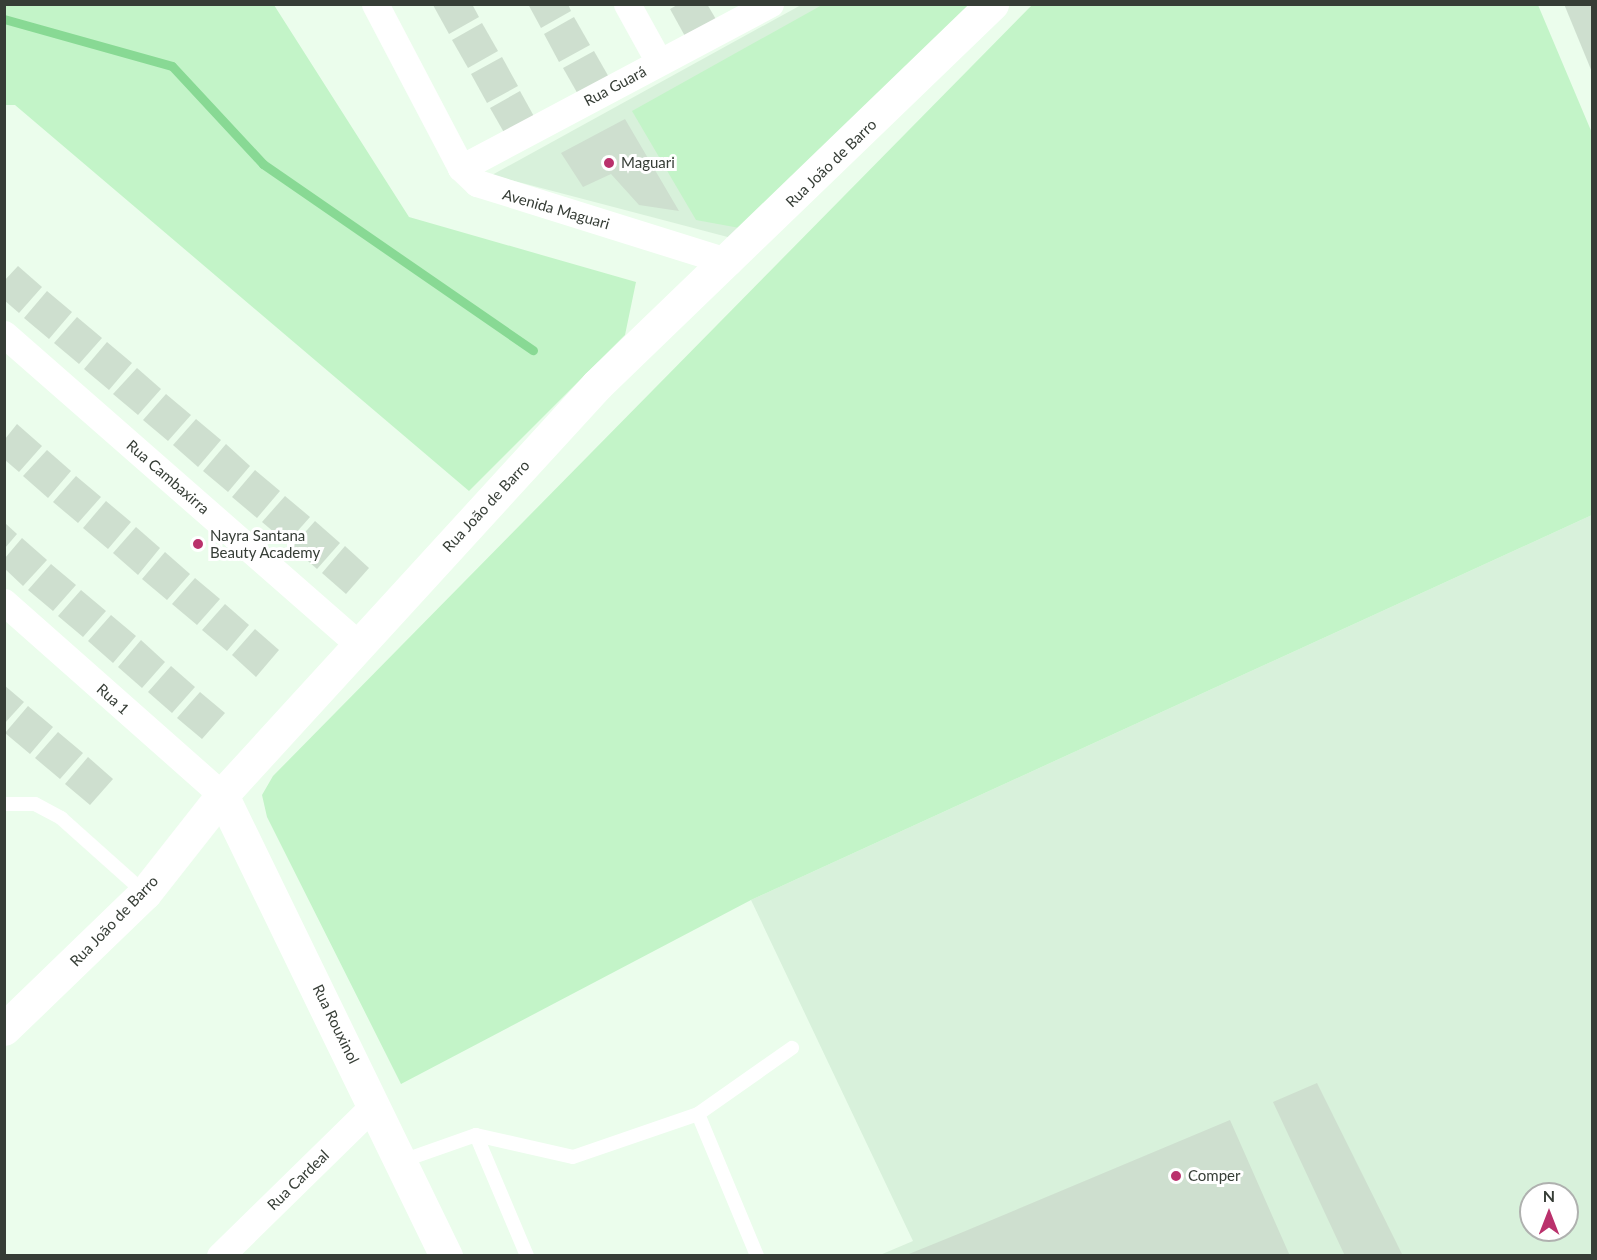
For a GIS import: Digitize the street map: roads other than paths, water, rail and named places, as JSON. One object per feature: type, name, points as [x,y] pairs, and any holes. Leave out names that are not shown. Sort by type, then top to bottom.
[{"type":"street","name":"Avenida Maguari","points":[[375,4],[461,168],[502,195],[729,262]]},
{"type":"street","points":[[627,4],[659,62]]},
{"type":"street","name":"Rua Guará","points":[[461,168],[770,4]]},
{"type":"street","name":"Rua João de Barro","points":[[4,1029],[145,892],[222,795],[597,385],[729,262],[992,4]]},
{"type":"street","name":"Rua Cambaxirra","points":[[4,334],[359,645]]},
{"type":"street","name":"Rua 1","points":[[4,602],[222,795]]},
{"type":"street","name":"Rua Rouxinol","points":[[222,795],[375,1104],[446,1256]]},
{"type":"street","name":"Rua Cardeal","points":[[220,1256],[375,1104]]},
{"type":"lane","points":[[4,804],[35,804],[61,819],[145,892]]},
{"type":"lane","points":[[402,1161],[476,1135],[573,1157],[698,1114],[792,1048]]},
{"type":"lane","points":[[698,1114],[757,1256]]},
{"type":"lane","points":[[476,1135],[527,1256]]},
{"type":"waterway","points":[[4,19],[172,66],[263,164],[533,350]]},
{"type":"place","name":"Maguari","points":[[609,163]]},
{"type":"place","name":"Nayra Santana Beauty Academy","points":[[198,544]]},
{"type":"place","name":"Comper","points":[[1176,1176]]}]
